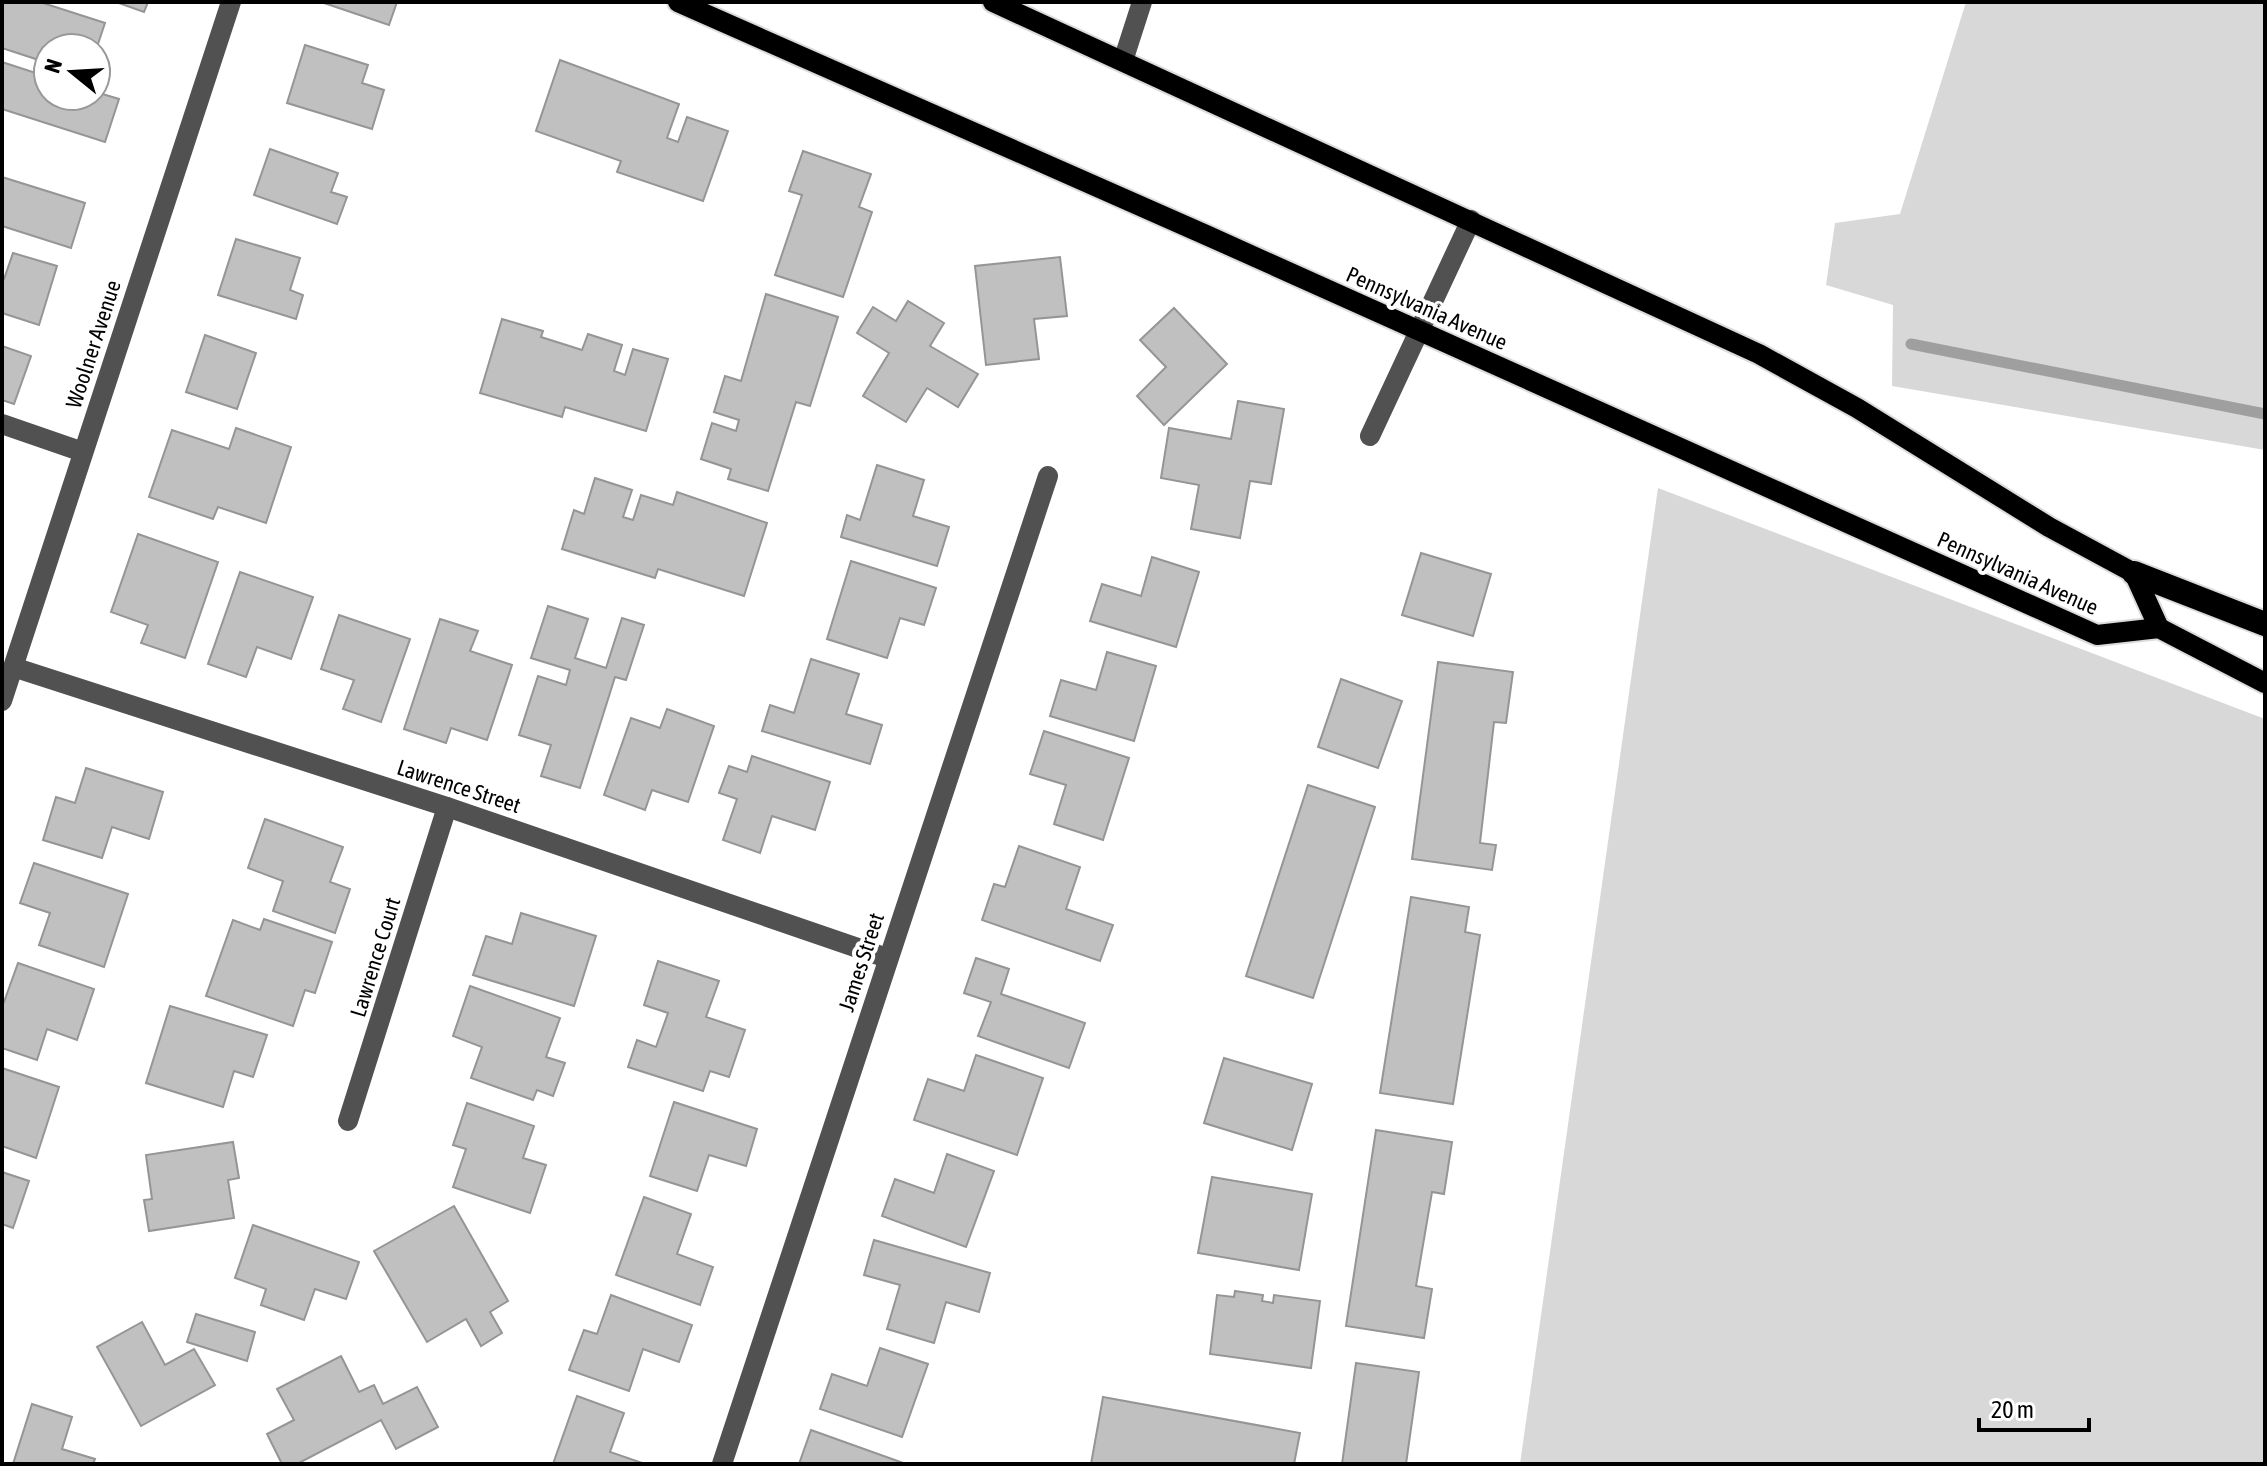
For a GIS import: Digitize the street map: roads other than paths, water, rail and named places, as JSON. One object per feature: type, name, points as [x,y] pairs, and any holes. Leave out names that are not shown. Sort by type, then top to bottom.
[{"type":"highway","points":[[2134,573],[2265,624]]},
{"type":"main road","name":"Pennsylvania Avenue","points":[[678,2],[2097,635],[2159,628]]},
{"type":"main road","points":[[993,2],[1759,354],[1857,408],[2049,527],[2134,573],[2159,628],[2265,683]]},
{"type":"street","name":"Woolner Avenue","points":[[2,701],[231,2]]},
{"type":"street","points":[[1123,61],[1142,2]]},
{"type":"street","points":[[1370,436],[1471,220]]},
{"type":"street","points":[[2,424],[83,452]]},
{"type":"street","name":"James Street","points":[[722,1464],[1048,476]]},
{"type":"street","name":"Lawrence Street","points":[[13,667],[447,807],[887,958]]},
{"type":"street","name":"Lawrence Court","points":[[348,1121],[447,807]]},
{"type":"waterway","points":[[1911,344],[2265,414]]}]
